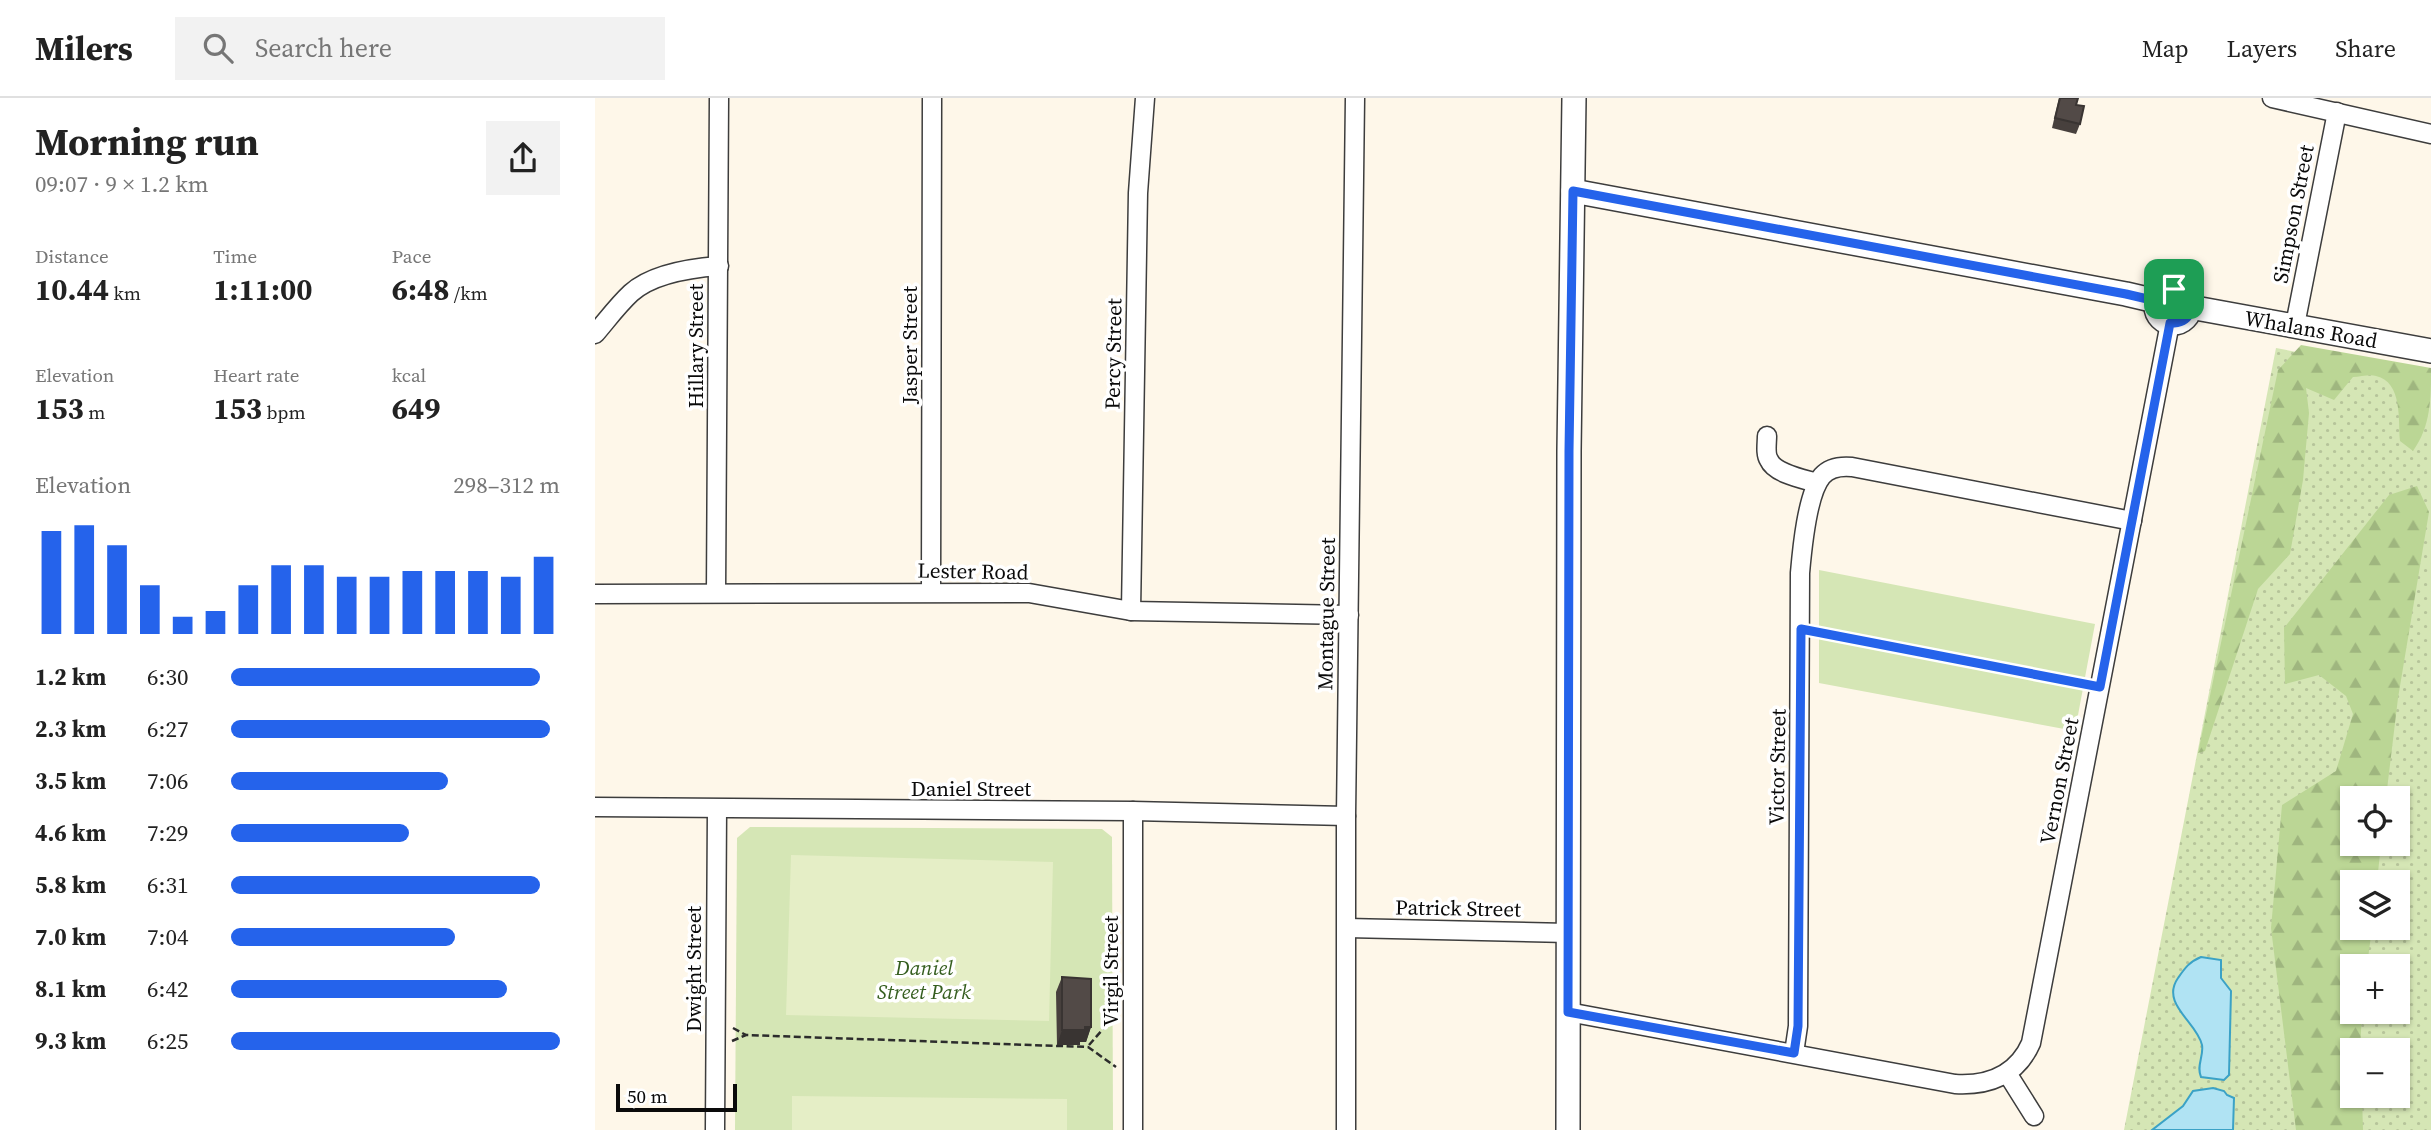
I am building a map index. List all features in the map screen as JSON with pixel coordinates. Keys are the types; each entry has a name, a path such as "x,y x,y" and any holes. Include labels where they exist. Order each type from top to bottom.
{"street":[{"name":"Hillary Street","path":"716,593 719,98"},
{"name":"Jasper Street","path":"931,592 932,98"},
{"name":"Percy Street","path":"1131,611 1138,193 1145,98"},
{"name":"Montague Street","path":"1346,1130 1346,816 1355,98"},
{"path":"1567,1130 1569,465 1574,98"},
{"path":"2272,98 2431,134"},
{"name":"Simpson Street","path":"2295,325 2337,112"},
{"path":"1573,191 2156,301"},
{"path":"595,334 628,295 642,285 687,269 719,266"},
{"path":"2174,289 2185,293 2190,307 2183,321 2170,323 2158,315 2156,301 2163,292 2174,289"},
{"name":"Whalans Road","path":"2190,307 2431,351"},
{"name":"Vernon Street","path":"2007,1073 2022,1060 2031,1043 2170,323"},
{"path":"1767,436 1767,456 1772,464 1817,483 1832,469 1852,467 2131,521"},
{"name":"Victor Street","path":"1794,1053 1798,1026 1801,564 1811,500 1817,483"},
{"name":"Lester Road","path":"595,594 1033,594 1131,611 1349,615"},
{"name":"Daniel Street","path":"595,807 1133,811 1346,816"},
{"name":"Dwight Street","path":"715,1130 717,809"},
{"name":"Virgil Street","path":"1133,811 1133,1130"},
{"name":"Patrick Street","path":"1347,928 1568,933"},
{"path":"1568,1012 1955,1084 1982,1084 2007,1073 2034,1116"}],"path":[{"path":"1801,629 2100,687"},
{"path":"1088,1046 1133,995"},
{"path":"715,1048 746,1035 1088,1046 1133,1079"}],"green space":[{"path":"2301,345 2431,368 2427,422 2413,451 2400,441 2395,394 2385,380 2374,375 2353,377 2334,400 2306,388 2309,413 2303,480 2290,554 2258,589 2205,751 2198,753 2278,370"},
{"path":"2276,348 2431,378 2431,1130 2124,1130"},
{"path":"2417,486 2429,512 2398,698 2387,786 2340,786 2340,856 2380,856 2378,870 2340,870 2340,940 2370,940 2369,954 2340,954 2340,1024 2361,1024 2361,1038 2340,1038 2340,1108 2362,1108 2363,1130 2296,1130 2271,928 2282,805 2336,771 2353,714 2346,696 2319,675 2285,684 2284,628 2389,495"},
{"path":"1819,570 2095,624 2075,731 1819,683"},
{"name":"Daniel Street Park","path":"750,827 1102,829 1112,837 1113,1130 735,1130 737,838"},
{"path":"791,855 1053,862 1049,1021 786,1015"},
{"path":"792,1096 1067,1099 1067,1130 792,1130"}],"water":[{"path":"2201,957 2221,960 2221,978 2231,991 2229,1075 2224,1080 2201,1077 2199,1069 2202,1045 2173,996 2178,978 2190,963"},
{"path":"2213,1088 2234,1098 2233,1130 2152,1130 2183,1106 2193,1091"}],"building":[{"path":"2060,98 2078,98 2076,105 2084,106 2080,124 2055,118"},
{"path":"1062,977 1091,979 1091,1027 1085,1027 1085,1030 1062,1030"}],"route":[{"path":"1573,191 2156,301 2163,292 2174,289 2185,293 2190,307 2183,321 2170,323 2100,687 1801,629 1798,1026 1794,1053 1568,1012 1567,768 1573,191"}]}
